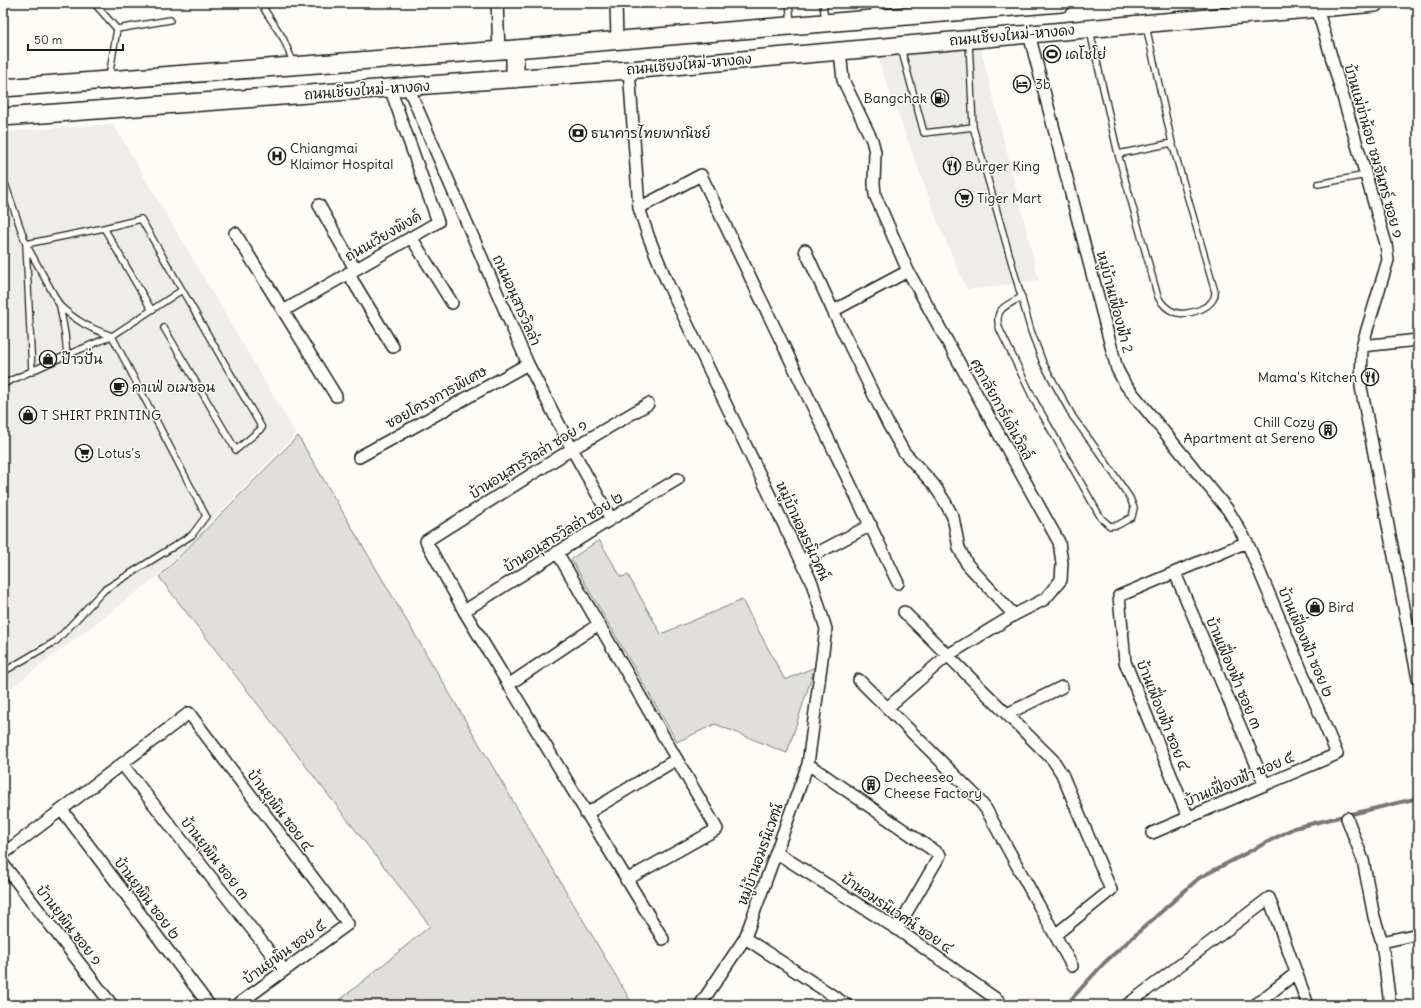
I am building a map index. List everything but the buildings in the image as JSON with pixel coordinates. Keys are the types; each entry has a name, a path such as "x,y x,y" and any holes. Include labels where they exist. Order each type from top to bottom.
{"main road":[{"name":"ถนนเชียงใหม่-หางดง","path":"3,88 507,50 791,26 825,23 877,11 956,10 1062,3"},
{"name":"ถนนเชียงใหม่-หางดง","path":"3,116 629,70 1370,3"},
{"path":"507,50 515,79"}],"street":[{"path":"497,3 507,50"},
{"path":"616,3 617,40"},
{"name":"บ้านแม่ข่าน้อย ชมจันทร์ ซอย ๑","path":"1317,8 1386,244 1388,260 1362,346 1361,387 1418,679"},
{"name":"หมู่บ้านเฟื่องฟ้า 2","path":"1029,34 1117,369 1125,384 1228,510 1247,542"},
{"name":"ศุภาลัยการ์เด้นวิลล์","path":"840,51 843,80 872,140 875,152 875,195 908,271 1060,542 1062,562 1061,580 1045,599 1014,615 948,655 887,708"},
{"name":"หมู่บ้านอมรนิเวศน์","path":"629,70 639,208 667,282 812,583 826,629 808,764 745,938 700,1005"},
{"name":"ถนนอนุสารวิลล่า","path":"408,87 528,364 572,449 611,519"},
{"name":"ถนนเวียงพิงค์","path":"283,311 438,222 390,88"},
{"path":"639,208 701,175 898,583"},
{"path":"319,205 352,271 393,347"},
{"path":"235,232 336,396"},
{"path":"411,237 452,303"},
{"path":"805,250 888,424 904,452 934,485 953,517 959,548 967,564 1014,615"},
{"path":"833,311 908,271"},
{"path":"1362,346 1418,340"},
{"name":"ซอยโครงการพิเศษ","path":"359,457 528,364"},
{"name":"บ้านอนุสารวิลล่า ซอย ๑","path":"464,611 426,541 572,449 648,404"},
{"name":"บ้านอนุสารวิลล่า ซอย ๒","path":"464,611 557,552 678,479"},
{"path":"802,561 871,525"},
{"path":"1175,572 1247,542"},
{"name":"บ้านเฟื่องฟ้า ซอย ๒","path":"1247,542 1338,754"},
{"path":"557,552 717,829 626,880"},
{"name":"บ้านเฟื่องฟ้า ซอย ๔","path":"1175,572 1119,596 1125,662 1188,818"},
{"name":"บ้านเฟื่องฟ้า ซอย ๓","path":"1175,572 1265,785"},
{"path":"464,611 663,939"},
{"path":"904,612 1053,760 1062,774 1111,890 1055,935"},
{"path":"508,685 599,624"},
{"path":"859,680 974,794 986,809 1072,966"},
{"path":"1007,714 1062,687"},
{"name":"บ้านยุพิน ซอย ๔","path":"122,764 188,714 348,924"},
{"name":"บ้านเฟื่องฟ้า ซอย ๕","path":"1152,833 1338,754"},
{"path":"586,814 677,759"},
{"path":"3,854 122,764"},
{"name":"บ้านยุพิน ซอย ๓","path":"122,764 284,970"},
{"path":"808,764 940,855 897,929"},
{"name":"บ้านยุพิน ซอย ๒","path":"62,810 209,1005"},
{"path":"1347,818 1362,860 1374,917 1382,942 1390,1005"},
{"name":"บ้านอมรนิเวศน์ ซอย ๔","path":"777,853 897,929 998,1003"},
{"name":"บ้านยุพิน ซอย ๑","path":"3,864 112,1005"},
{"path":"1127,1005 1269,898 1308,1005"},
{"name":"บ้านยุพิน ซอย ๕","path":"238,1005 348,924"},
{"path":"1382,942 1418,934"},
{"path":"745,938 847,1005"},
{"path":"1255,1005 1296,973"}],"lane":[{"path":"94,3 117,30 109,80"},
{"path":"261,3 283,38 294,66"},
{"path":"789,3 791,26"},
{"path":"823,3 825,23"},
{"path":"117,30 170,20"},
{"path":"1090,28 1118,154 1158,297 1166,308 1176,313 1194,312 1205,307 1212,301 1215,296 1215,292 1172,143 1146,24"},
{"path":"968,39 973,127 1022,297 1031,331 1043,363 1072,417 1120,482 1132,503 1134,508 1132,516 1118,525 1110,526 1101,518 1034,400 1000,330 997,319 999,313 1008,304 1022,297"},
{"path":"900,45 924,134 973,127"},
{"path":"1118,154 1172,143"},
{"path":"1318,184 1366,175"},
{"path":"3,178 26,244 60,306 75,320 85,326 112,336 206,516 192,535 104,590 56,641 3,672"},
{"path":"26,244 141,219 262,428 236,450 164,328"},
{"path":"104,228 151,309"},
{"path":"26,244 32,372"},
{"path":"3,384 112,336 182,290"},
{"path":"60,306 67,355"}],"shaded area":[{"path":"980,45 1039,280 967,290 939,225 876,54"},
{"name":"เดโชโย่","path":"1054,45 1058,61 1051,61 1047,47"},
{"path":"113,124 296,434 158,576 3,694 3,132"},
{"path":"298,436 633,1005 334,1005 430,926 159,577"},
{"path":"599,540 621,577 628,575 661,634 742,600 785,680 815,667 787,753 715,724 677,742 571,559"}],"waterway":[{"path":"1066,1005 1104,963 1199,878 1294,828 1418,798"}],"place":[{"name":"เดโชโย่","path":"1052,54"},
{"name":"3b","path":"1022,84"},
{"name":"Bangchak","path":"940,98"},
{"name":"ธนาคารไทยพาณิชย์","path":"578,133"},
{"name":"Chiangmai Klaimor Hospital","path":"277,156"},
{"name":"Burger King","path":"952,166"},
{"name":"Tiger Mart","path":"964,198"},
{"name":"ป๊าวปั่น","path":"48,359"},
{"name":"Mama's Kitchen","path":"1370,377"},
{"name":"คาเฟ่ อเมซอน","path":"119,387"},
{"name":"T SHIRT PRINTING","path":"28,415"},
{"name":"Chill Cozy Apartment at Sereno","path":"1328,430"},
{"name":"Lotus's","path":"84,453"},
{"name":"Bird","path":"1315,607"},
{"name":"Decheeseo Cheese Factory","path":"871,785"}]}
